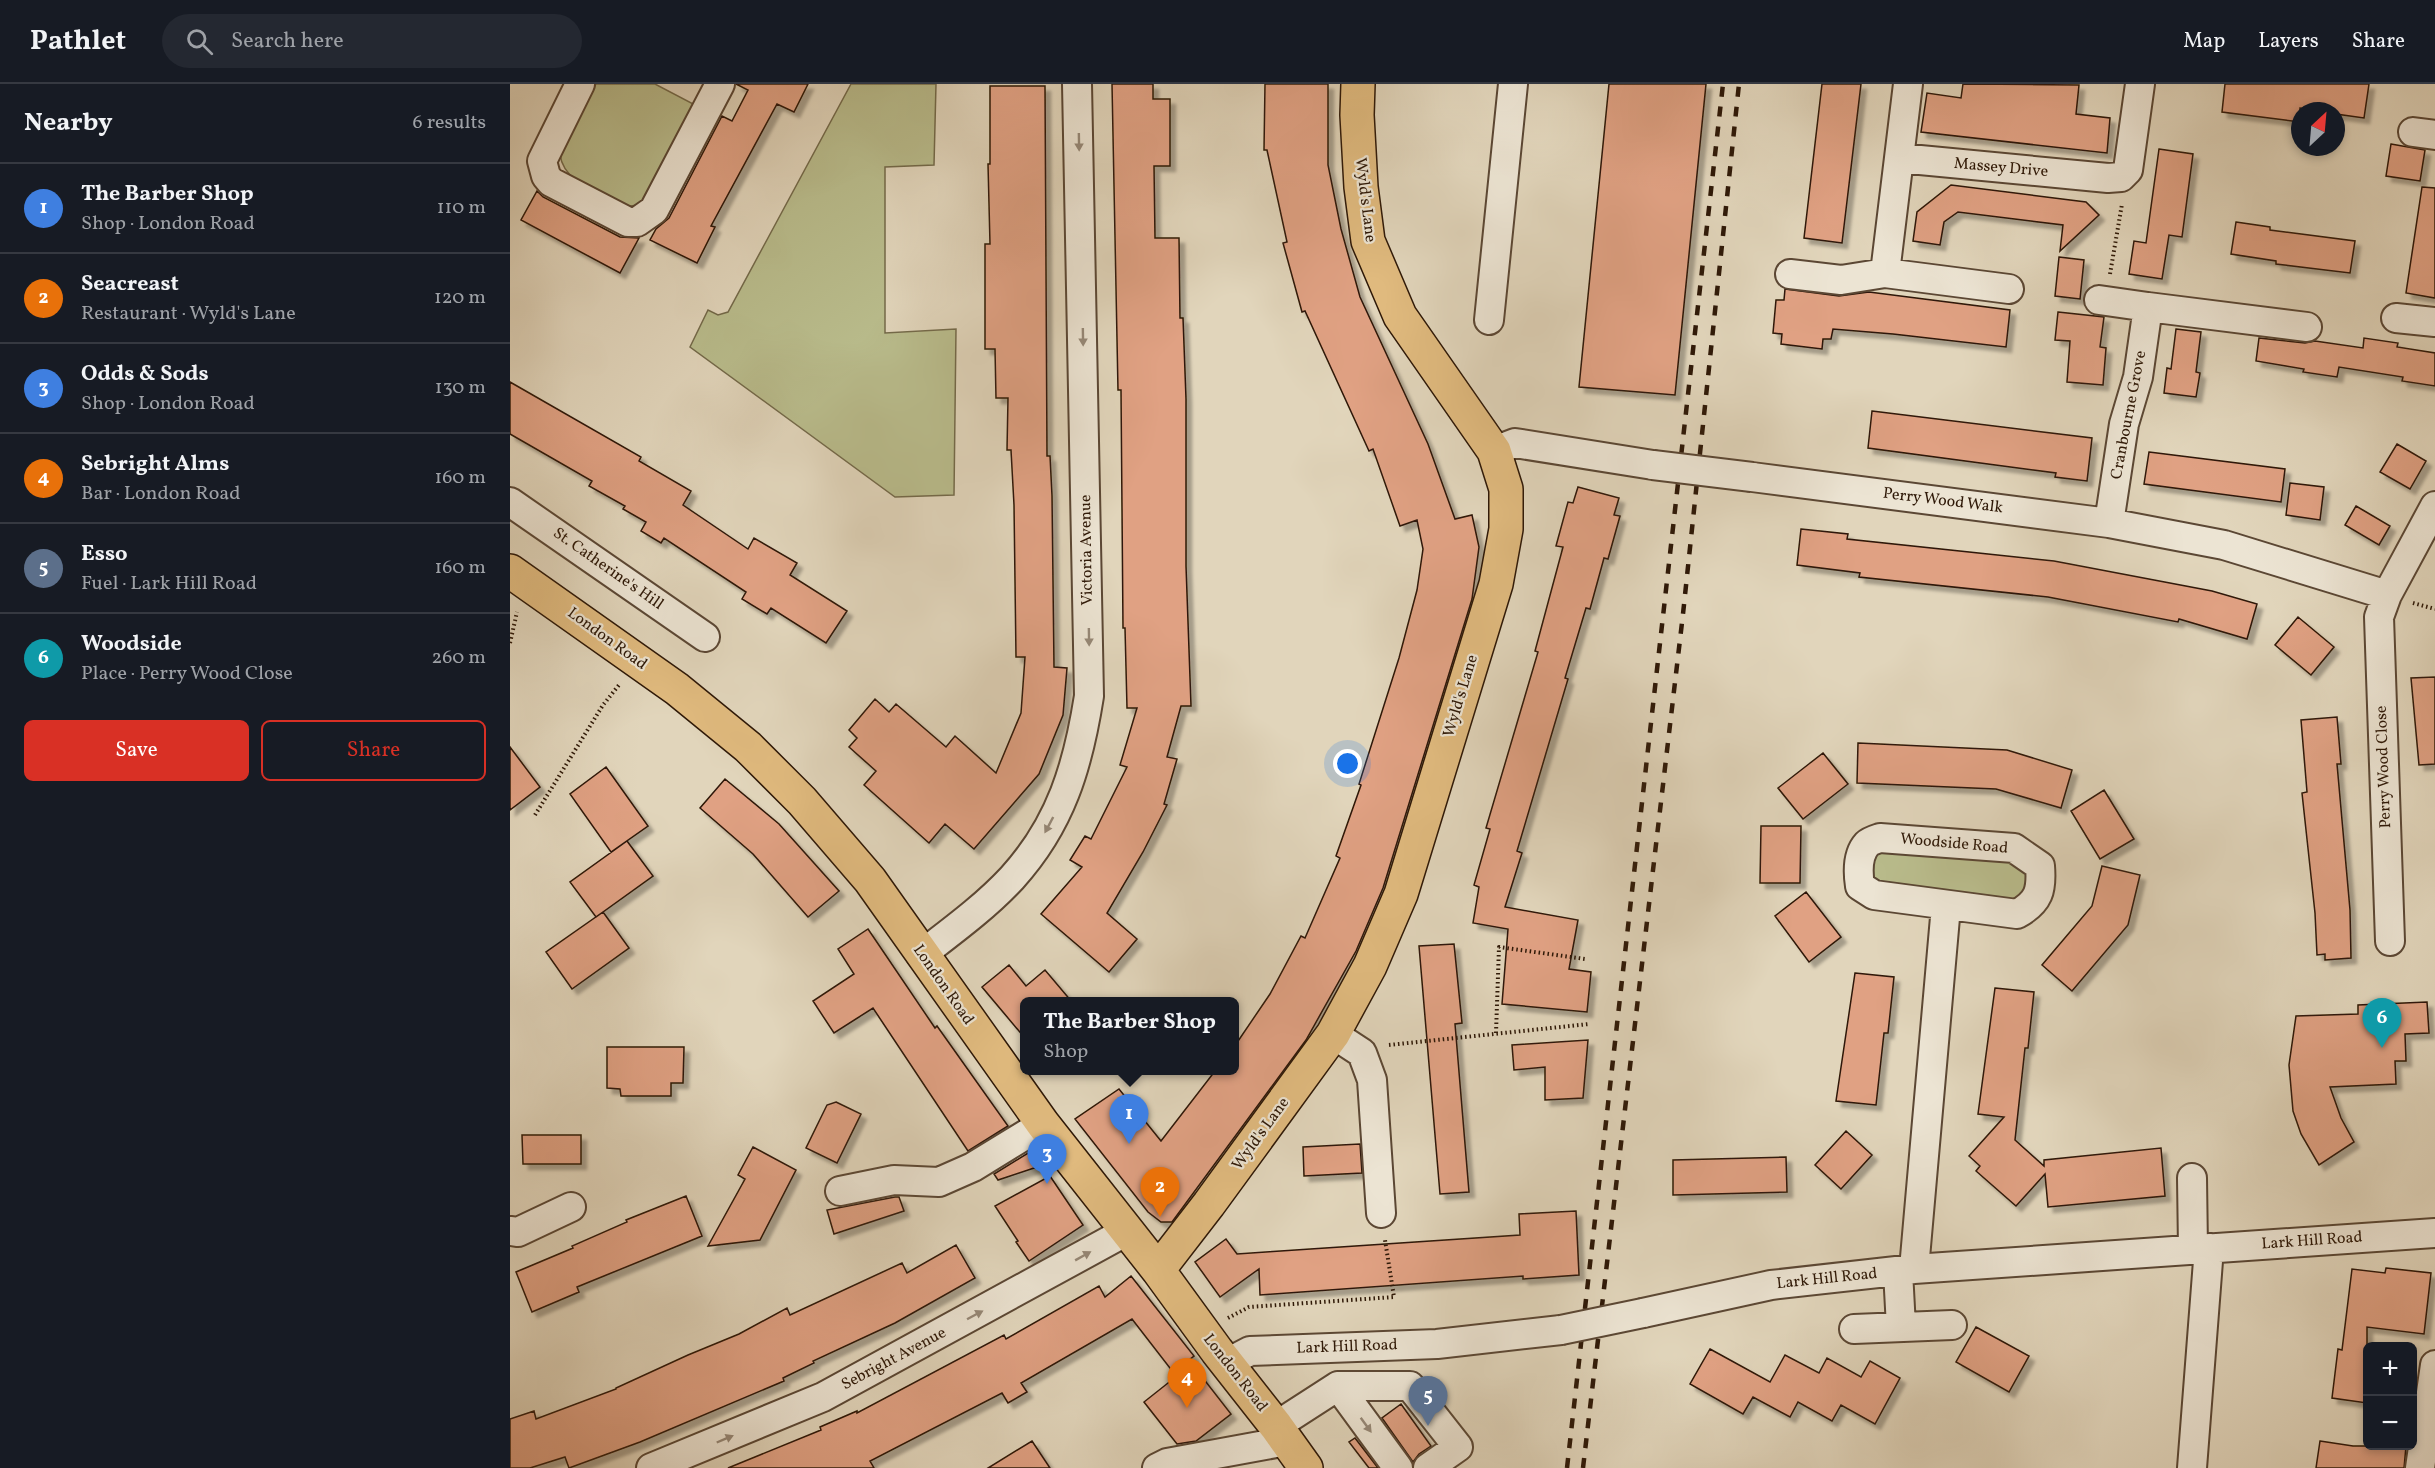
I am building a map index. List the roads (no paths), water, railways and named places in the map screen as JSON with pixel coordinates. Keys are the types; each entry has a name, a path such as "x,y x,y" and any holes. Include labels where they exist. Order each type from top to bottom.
{"main road":[{"name":"Wyld's Lane","path":"1158,1270 1209,1204 1344,1041 1370,966 1401,894 1496,584 1506,529 1506,489 1494,451 1400,316 1368,241 1360,187 1358,84"},
{"name":"London Road","path":"510,571 677,689 748,747 802,801 870,880 1043,1124 1158,1270 1306,1468"}],"street":[{"path":"580,84 542,161 546,176 551,182 628,222 637,222 654,210 722,84"},
{"name":"Victoria Avenue","path":"921,955 971,915 1011,878 1042,838 1058,809 1081,747 1089,696 1077,84"},
{"path":"1489,320 1513,84"},
{"path":"1884,273 1908,84"},
{"name":"Massey Drive","path":"1899,158 2108,178 2121,177 2128,170 2140,84"},
{"path":"1790,274 1840,280 1884,273 2009,289"},
{"path":"2102,301 2307,327"},
{"name":"Cranbourne Grove","path":"2109,523 2124,424 2138,377 2148,307"},
{"path":"2396,318 2435,322"},
{"name":"Perry Wood Walk","path":"1494,451 1515,443 1653,465 2109,523 2224,545 2387,595"},
{"name":"St. Catherine's Hill","path":"510,502 705,637"},
{"name":"Perry Wood Close","path":"2390,941 2379,617 2387,595 2435,506"},
{"name":"Woodside Road","path":"1880,838 2014,848 2040,866 2041,882 2037,897 2030,907 2017,914 1946,906 1874,895 1860,886 1858,872 1867,844 1880,838"},
{"path":"1901,1327 1946,906"},
{"path":"1344,1041 1362,1053 1372,1080 1381,1213"},
{"path":"840,1191 894,1180 939,1182 973,1167 1043,1124"},
{"path":"2192,1178 2201,1248 2192,1468"},
{"path":"510,1231 518,1232 571,1207"},
{"name":"Sebright Avenue","path":"651,1468 824,1397 1127,1231"},
{"name":"Lark Hill Road","path":"1227,1363 1250,1351 1437,1344 1561,1329 1771,1285 1906,1270 2435,1233"},
{"path":"1854,1329 1952,1325"},
{"path":"2420,1468 2435,1365"},
{"path":"1338,1386 1398,1468"},
{"path":"1157,1468 1167,1463 1282,1434 1338,1386 1410,1386 1458,1447 1428,1468"}],"railway":[{"path":"1567,1468 1723,84"},
{"path":"1583,1468 1683,614 1739,84"}],"place":[{"name":"Woodside","path":"2382,1048"},
{"name":"The Barber Shop","path":"1129,1144"},
{"name":"Odds & Sods","path":"1047,1184"},
{"name":"Seacreast","path":"1160,1217"},
{"name":"Sebright Alms","path":"1187,1408"},
{"name":"Esso","path":"1428,1426"}]}
